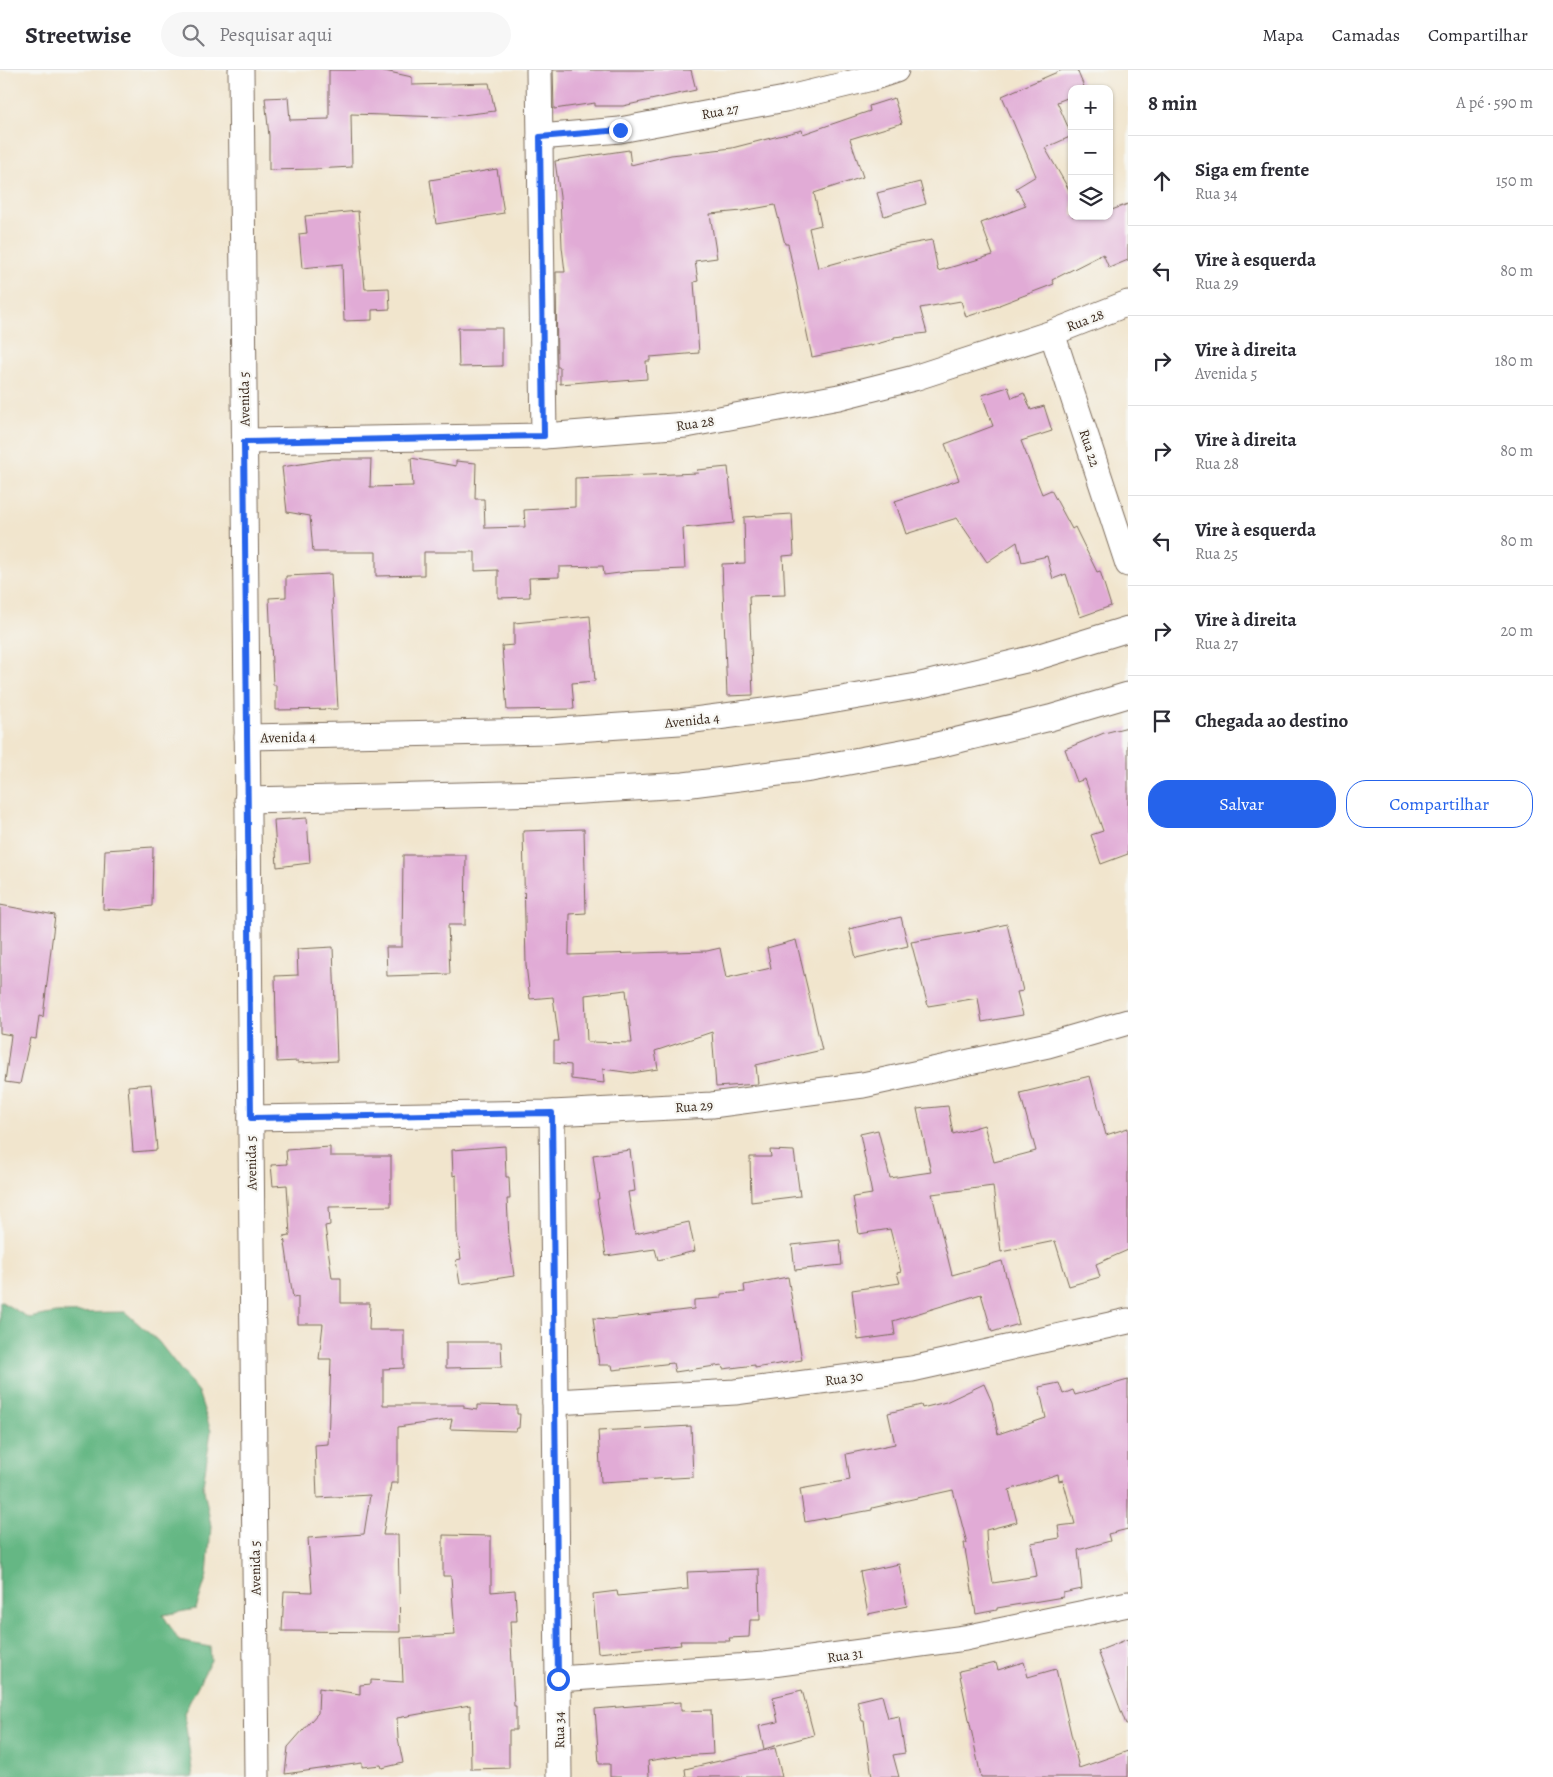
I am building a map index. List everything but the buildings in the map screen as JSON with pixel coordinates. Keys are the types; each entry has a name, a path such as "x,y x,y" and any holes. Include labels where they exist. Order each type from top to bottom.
{"street":[{"name":"Avenida 5","path":"241,70 257,1777"},
{"path":"539,70 544,436"},
{"name":"Rua 27","path":"540,137 620,130 785,100 871,74 896,70"},
{"name":"Rua 28","path":"244,442 544,436 686,425 838,397 914,378 1052,333 1128,303"},
{"name":"Rua 22","path":"1052,333 1128,564"},
{"name":"Avenida 4","path":"247,738 547,730 679,722 801,706 917,686 1034,658 1128,629"},
{"path":"248,800 549,793 684,785 811,768 929,747 1050,718 1128,695"},
{"name":"Rua 29","path":"251,1118 552,1113 712,1105 863,1085 1048,1045 1128,1022"},
{"name":"Rua 34","path":"552,1113 559,1777"},
{"name":"Rua 30","path":"555,1402 735,1392 912,1368 1128,1321"},
{"name":"Rua 31","path":"558,1679 765,1665 965,1638 1128,1604"}],"green space":[{"path":"0,1301 29,1318 56,1313 125,1312 158,1341 198,1392 211,1431 203,1485 211,1526 207,1575 196,1609 163,1615 179,1641 210,1647 211,1660 184,1713 193,1777 0,1777"}],"route":[{"path":"558,1679 552,1113 251,1118 244,442 544,436 540,137 620,130"}]}
